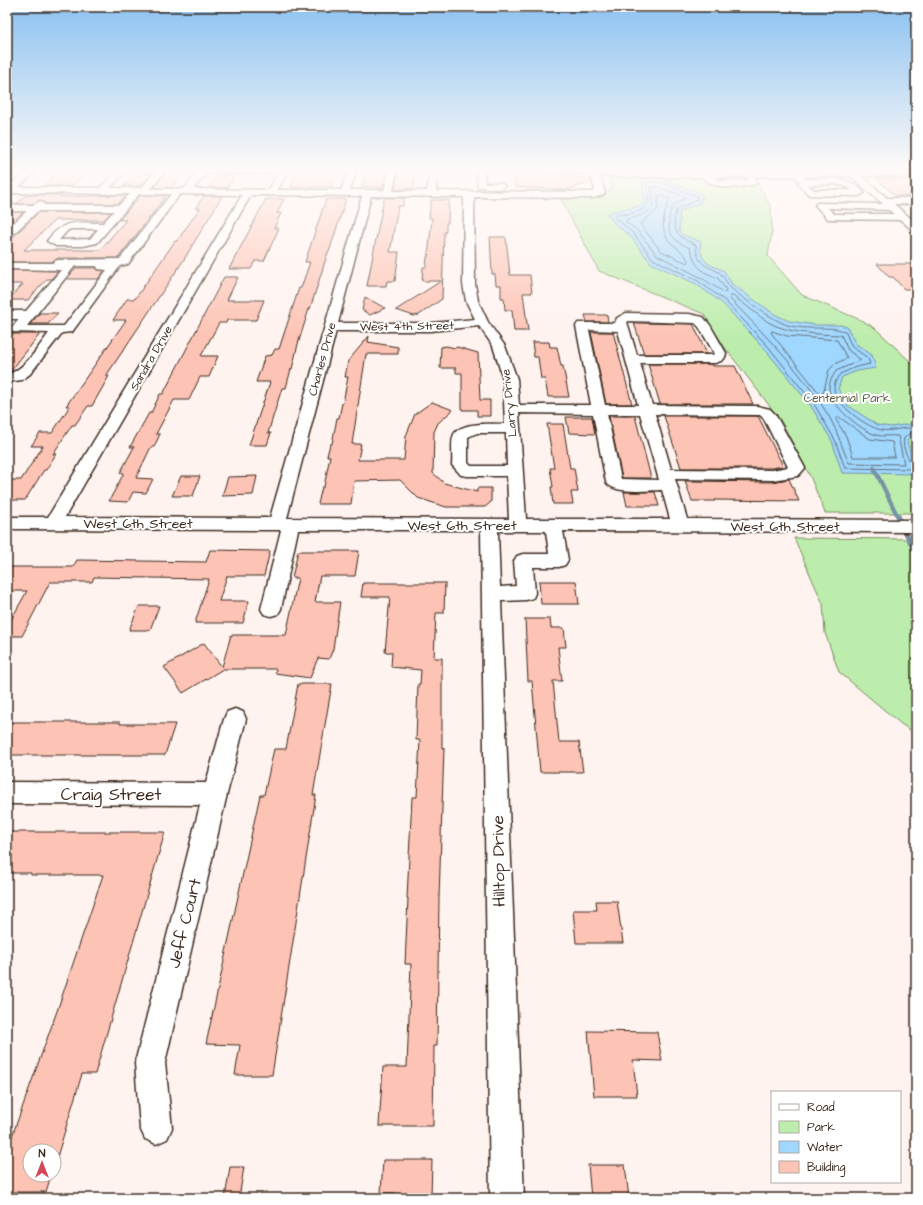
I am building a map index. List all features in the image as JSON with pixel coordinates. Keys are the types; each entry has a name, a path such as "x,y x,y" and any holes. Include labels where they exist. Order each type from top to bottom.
{"street":[{"path":"7,234 16,226"},
{"path":"7,262 124,262 153,226"},
{"name":"Sandra Drive","path":"53,523 228,226"},
{"name":"Charles Drive","path":"271,609 284,524 331,327 358,226"},
{"name":"Larry Drive","path":"469,226 469,284 472,301 482,322 499,346 508,370 512,409 518,525"},
{"path":"7,266 115,267 68,329 58,330 17,329 70,267"},
{"path":"7,315 29,315"},
{"path":"632,359 715,359 719,357 720,353 704,325 694,319 626,317 621,321 680,526"},
{"name":"West 4th Street","path":"331,327 431,327 482,322"},
{"path":"512,409 598,410 646,411 758,410 765,412 770,417 797,468 792,472 772,475 667,480 620,485 614,482 598,410 582,326 623,326"},
{"path":"7,378 17,377 24,371 58,330"},
{"path":"513,429 471,429 462,433 460,465 467,471 473,472 515,472"},
{"name":"West 6th Street","path":"7,523 916,526"},
{"name":"Hilltop Drive","path":"489,525 506,1198"},
{"path":"491,594 526,594 523,561 559,560 554,525"},
{"name":"Jeff Court","path":"156,1128 150,1063 234,719"},
{"name":"Craig Street","path":"7,793 215,794"}],"green space":[{"name":"Centennial Park","path":"575,226 772,226 768,256 802,295 863,321 875,328 916,367 916,513 825,513 810,476 781,421 723,345 704,314 599,271"},
{"path":"794,538 916,539 916,734 901,724 839,672 825,633 823,604"}],"water":[{"path":"618,226 679,226 679,231 683,235 701,242 700,250 703,258 709,264 724,271 732,284 774,314 789,321 816,325 840,325 847,327 856,344 872,355 876,368 857,371 842,377 838,389 847,405 877,425 891,427 916,423 916,433 907,440 915,465 916,474 842,473 832,441 811,406 764,348 722,303 696,284 651,263 630,236"}],"building":[{"path":"24,226 49,226 24,250 100,250 121,226 143,226 118,258 58,258 52,262 7,262 7,243"},
{"path":"187,226 204,226 183,261 106,376 109,376 92,406 88,406 75,425 72,425 53,454 56,454 46,470 44,470 25,500 7,500 7,480 21,480 43,446 31,446 40,433 52,433 70,406 66,406 126,320 113,320 127,299 135,299 175,241 177,241"},
{"path":"252,226 275,226 274,228 279,228 264,261 255,261 251,269 229,269"},
{"path":"317,226 337,226 309,309 286,388 282,388 268,433 271,433 267,445 249,445 270,382 256,382 265,356 272,355 275,349 279,349 299,288 301,288 310,262 305,262"},
{"path":"379,226 394,226 390,252 399,252 395,281 387,281 386,286 367,286"},
{"path":"431,226 446,226 446,232 444,232 442,299 419,315 414,316 396,310 441,281 422,281 423,267 426,267"},
{"path":"490,237 506,238 510,275 530,275 532,293 523,293 528,331 514,331 512,310 505,310 504,298 501,298 501,285 496,285 495,274 492,274"},
{"path":"877,264 916,264 916,289 904,289 893,277 889,277"},
{"path":"76,268 96,268 104,271 98,279 67,279"},
{"path":"7,270 58,271 51,279 47,279 28,300 8,300 23,284 7,284"},
{"path":"224,277 238,277 227,300 264,300 256,320 227,320 226,323 219,323 201,356 218,356 209,377 200,377 189,400 174,400 156,434 160,434 154,447 151,447 136,478 153,479 146,493 133,492 128,502 109,501 124,473 120,473 134,447 130,447 149,413 151,413 160,394 163,394"},
{"path":"365,297 385,308 370,315 362,310"},
{"path":"40,313 58,313 48,324 30,324"},
{"path":"585,315 607,315 608,322 587,322"},
{"path":"634,323 693,324 707,354 644,354"},
{"path":"7,326 11,326 10,329 13,334 40,334 10,372 7,372"},
{"path":"591,332 613,332 632,404 606,404"},
{"path":"369,336 368,342 398,347 398,354 366,354 352,444 361,444 358,460 404,460 406,436 415,414 432,402 453,410 438,423 434,432 433,473 444,483 477,492 477,488 491,488 491,502 485,507 446,507 418,498 400,480 354,481 351,504 318,504 322,487 324,487 330,456 327,456 330,444 332,444 337,418 339,418 343,403 348,377 345,377 348,361"},
{"path":"532,342 549,342 550,347 557,347 561,366 563,366 569,397 548,397 545,379 541,379 538,357 534,357"},
{"path":"441,347 457,347 478,353 480,400 490,400 490,416 477,416 477,410 462,410 462,373 456,373 456,368 440,368"},
{"path":"648,364 712,364 713,366 735,366 753,404 660,404"},
{"path":"609,416 635,416 651,478 622,478"},
{"path":"664,416 758,416 783,466 772,468 681,468"},
{"path":"566,417 592,417 595,434 569,433"},
{"path":"547,424 563,424 570,468 574,468 578,492 571,492 573,504 553,504 551,487 553,487 550,468 554,468"},
{"path":"181,476 200,476 193,496 172,496"},
{"path":"257,476 253,495 222,496 228,477"},
{"path":"789,479 799,501 692,501 685,481 772,482"},
{"path":"624,492 655,492 659,506 627,506"},
{"path":"210,550 270,551 264,576 227,576 219,601 249,601 243,623 195,623 209,579 94,577 92,582 50,582 22,636 7,636 7,627 27,591 7,591 7,567 73,567 77,560 206,562"},
{"path":"298,551 359,551 355,576 320,576 315,602 340,602 333,649 329,659 318,658 310,678 275,673 276,669 223,669 183,693 164,667 204,643 222,667 231,635 286,635 298,578 292,578"},
{"path":"539,581 576,581 579,604 541,604"},
{"path":"363,583 445,583 444,613 436,613 434,658 442,658 442,748 444,748 439,898 437,1046 434,1046 433,1126 379,1126 383,1067 407,1067 411,964 405,964 407,898 412,797 417,797 420,740 416,740 418,684 420,684 421,670 391,667 392,652 385,652 390,597 361,597"},
{"path":"139,606 159,606 150,630 129,630"},
{"path":"525,619 550,619 551,628 564,628 566,647 558,647 562,681 553,681 559,742 579,742 583,772 540,772 532,681 528,681"},
{"path":"298,684 332,684 313,795 316,795 272,1075 235,1075 240,1045 206,1044 260,795 264,795 274,749 286,749"},
{"path":"7,722 120,722 120,724 175,724 165,755 7,755"},
{"path":"7,832 165,832 95,1074 82,1074 61,1143 22,1143 22,1183 49,1183 46,1192 7,1192 7,1150 57,1011 103,875 31,875 31,873 7,873"},
{"path":"596,901 617,901 623,943 576,943 573,910 597,910"},
{"path":"588,1031 657,1032 662,1061 633,1060 637,1096 594,1096"},
{"path":"383,1160 432,1160 431,1198 395,1198 395,1193 381,1193"},
{"path":"588,1165 625,1165 629,1198 591,1198"},
{"path":"230,1167 244,1167 239,1198 225,1198"}],"waterway":[{"path":"874,468 898,517"},
{"path":"898,516 916,554"}]}
